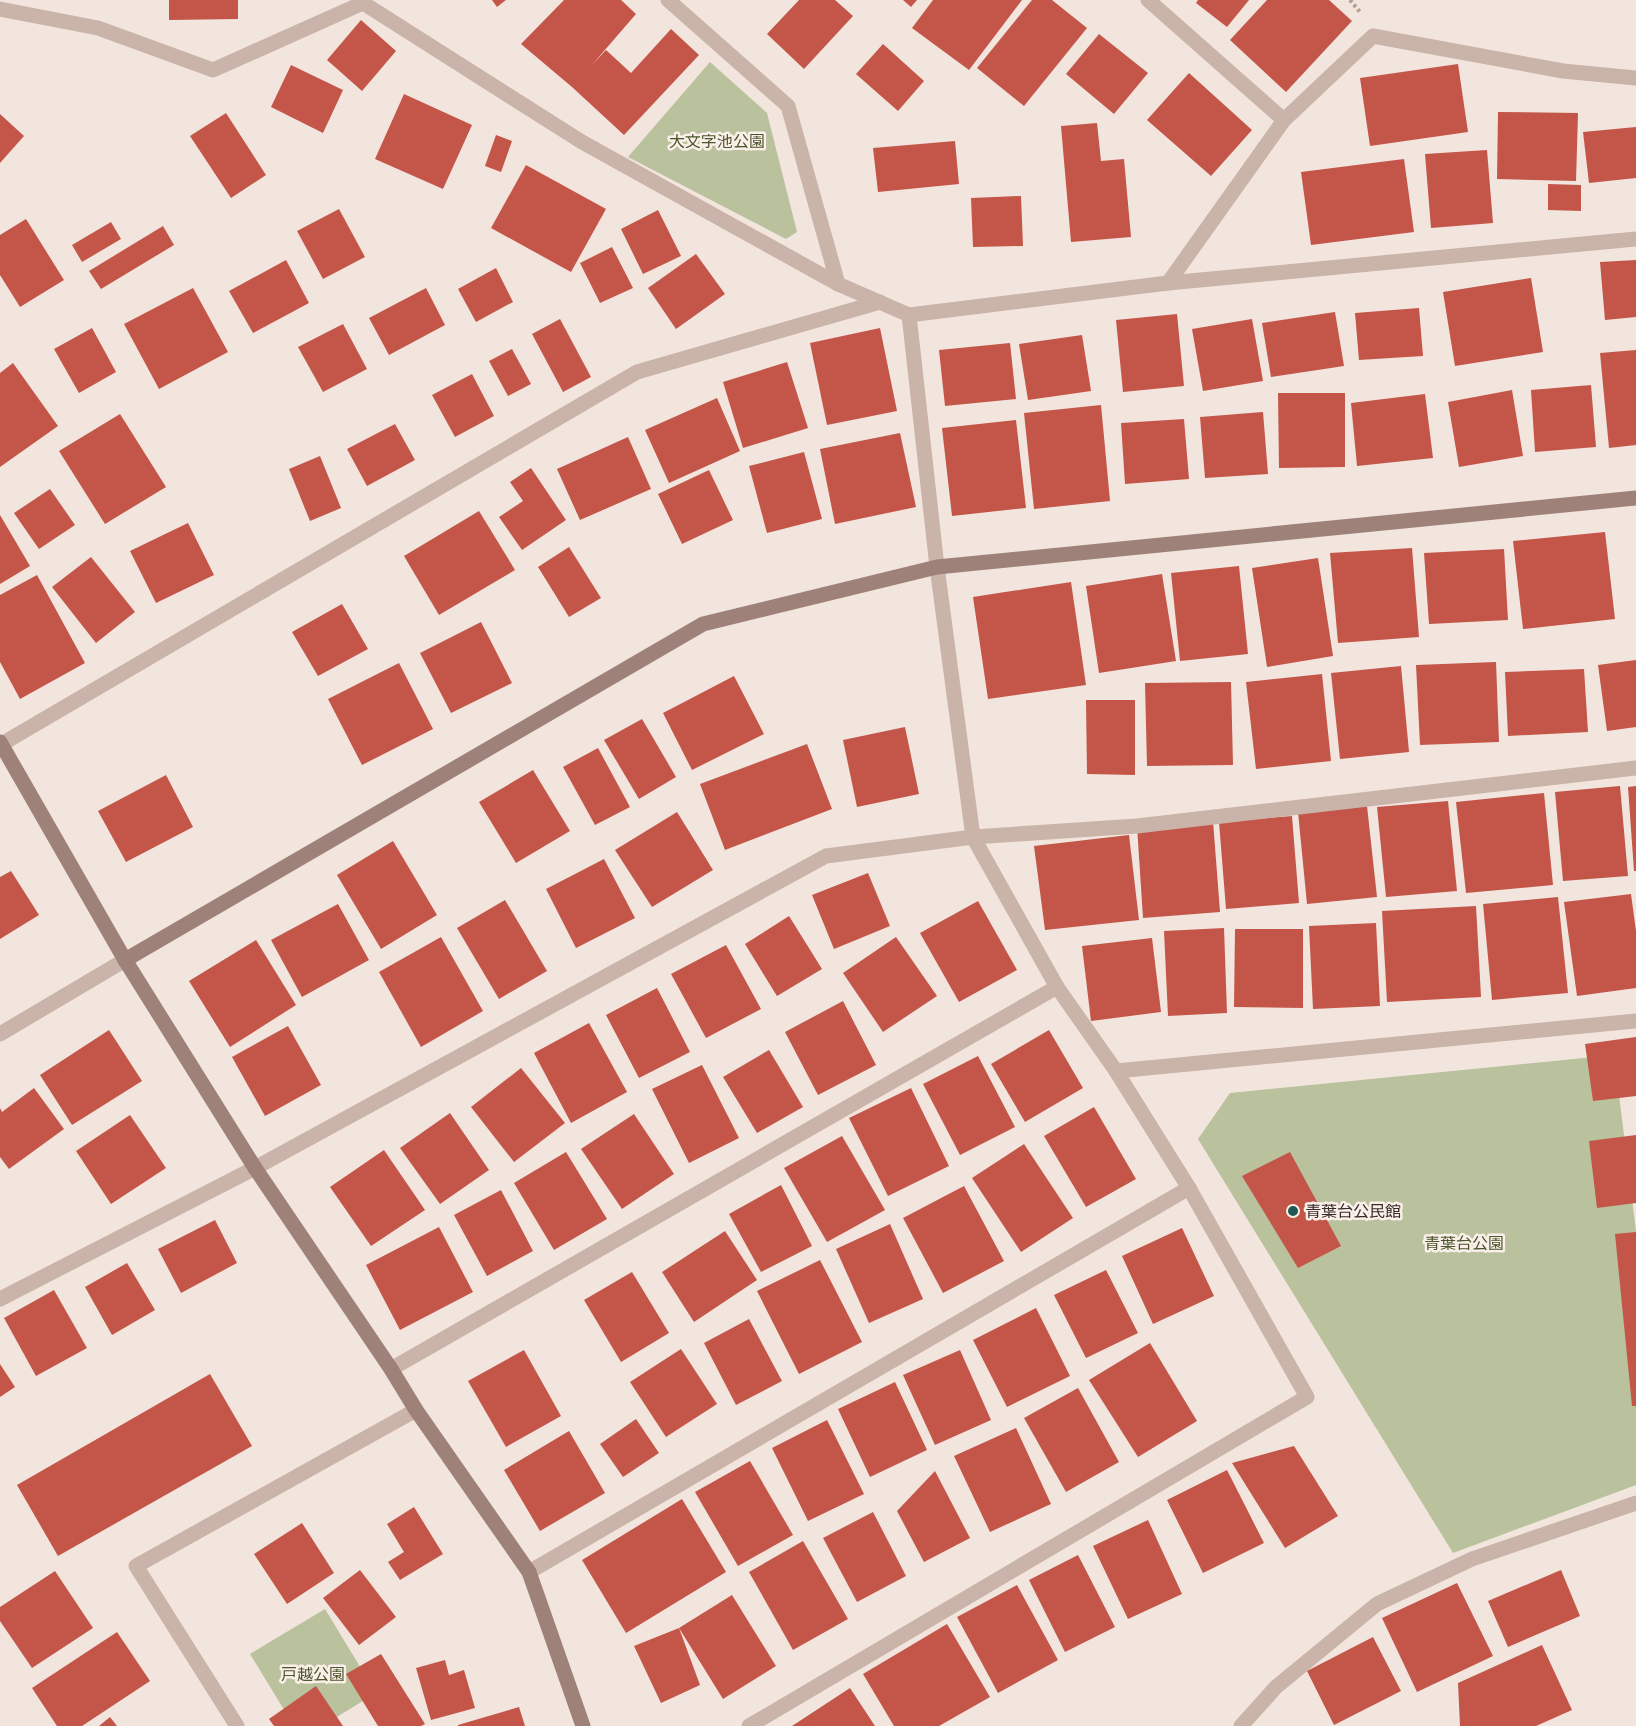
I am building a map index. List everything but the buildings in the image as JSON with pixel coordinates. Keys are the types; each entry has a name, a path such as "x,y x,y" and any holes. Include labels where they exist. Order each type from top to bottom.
{"street":[{"path":"668,0 788,106 838,284"},
{"path":"1148,0 1284,120"},
{"path":"0,9 98,28 213,70 363,3 582,142 838,284 909,315 1168,283 1636,239"},
{"path":"1168,283 1284,120 1372,36 1563,71 1636,78"},
{"path":"583,1726 529,1572 416,1410 391,1369 255,1168 124,960 0,744 637,372 880,302"},
{"path":"749,1726 1307,1397 1189,1188 1116,1071 1057,987 973,837 937,567 909,315"},
{"path":"0,1034 703,624 937,567 1636,498"},
{"path":"0,1299 255,1168 825,856 973,837 1137,826 1636,768"},
{"path":"391,1369 1057,987"},
{"path":"1116,1071 1636,1021"},
{"path":"529,1572 1189,1188"},
{"path":"237,1726 136,1566 416,1410"},
{"path":"1241,1726 1276,1687 1377,1604 1472,1559 1636,1503"}],"green space":[{"name":"大文字池公園","path":"710,62 767,113 797,232 786,239 628,157"},
{"name":"青葉台公園","path":"1614,1055 1636,1231 1636,1485 1453,1553 1198,1139 1230,1093"},
{"name":"戸越公園","path":"325,1609 376,1693 322,1726 294,1726 250,1654"}],"place":[{"name":"青葉台公民館","path":"1293,1211"}]}
